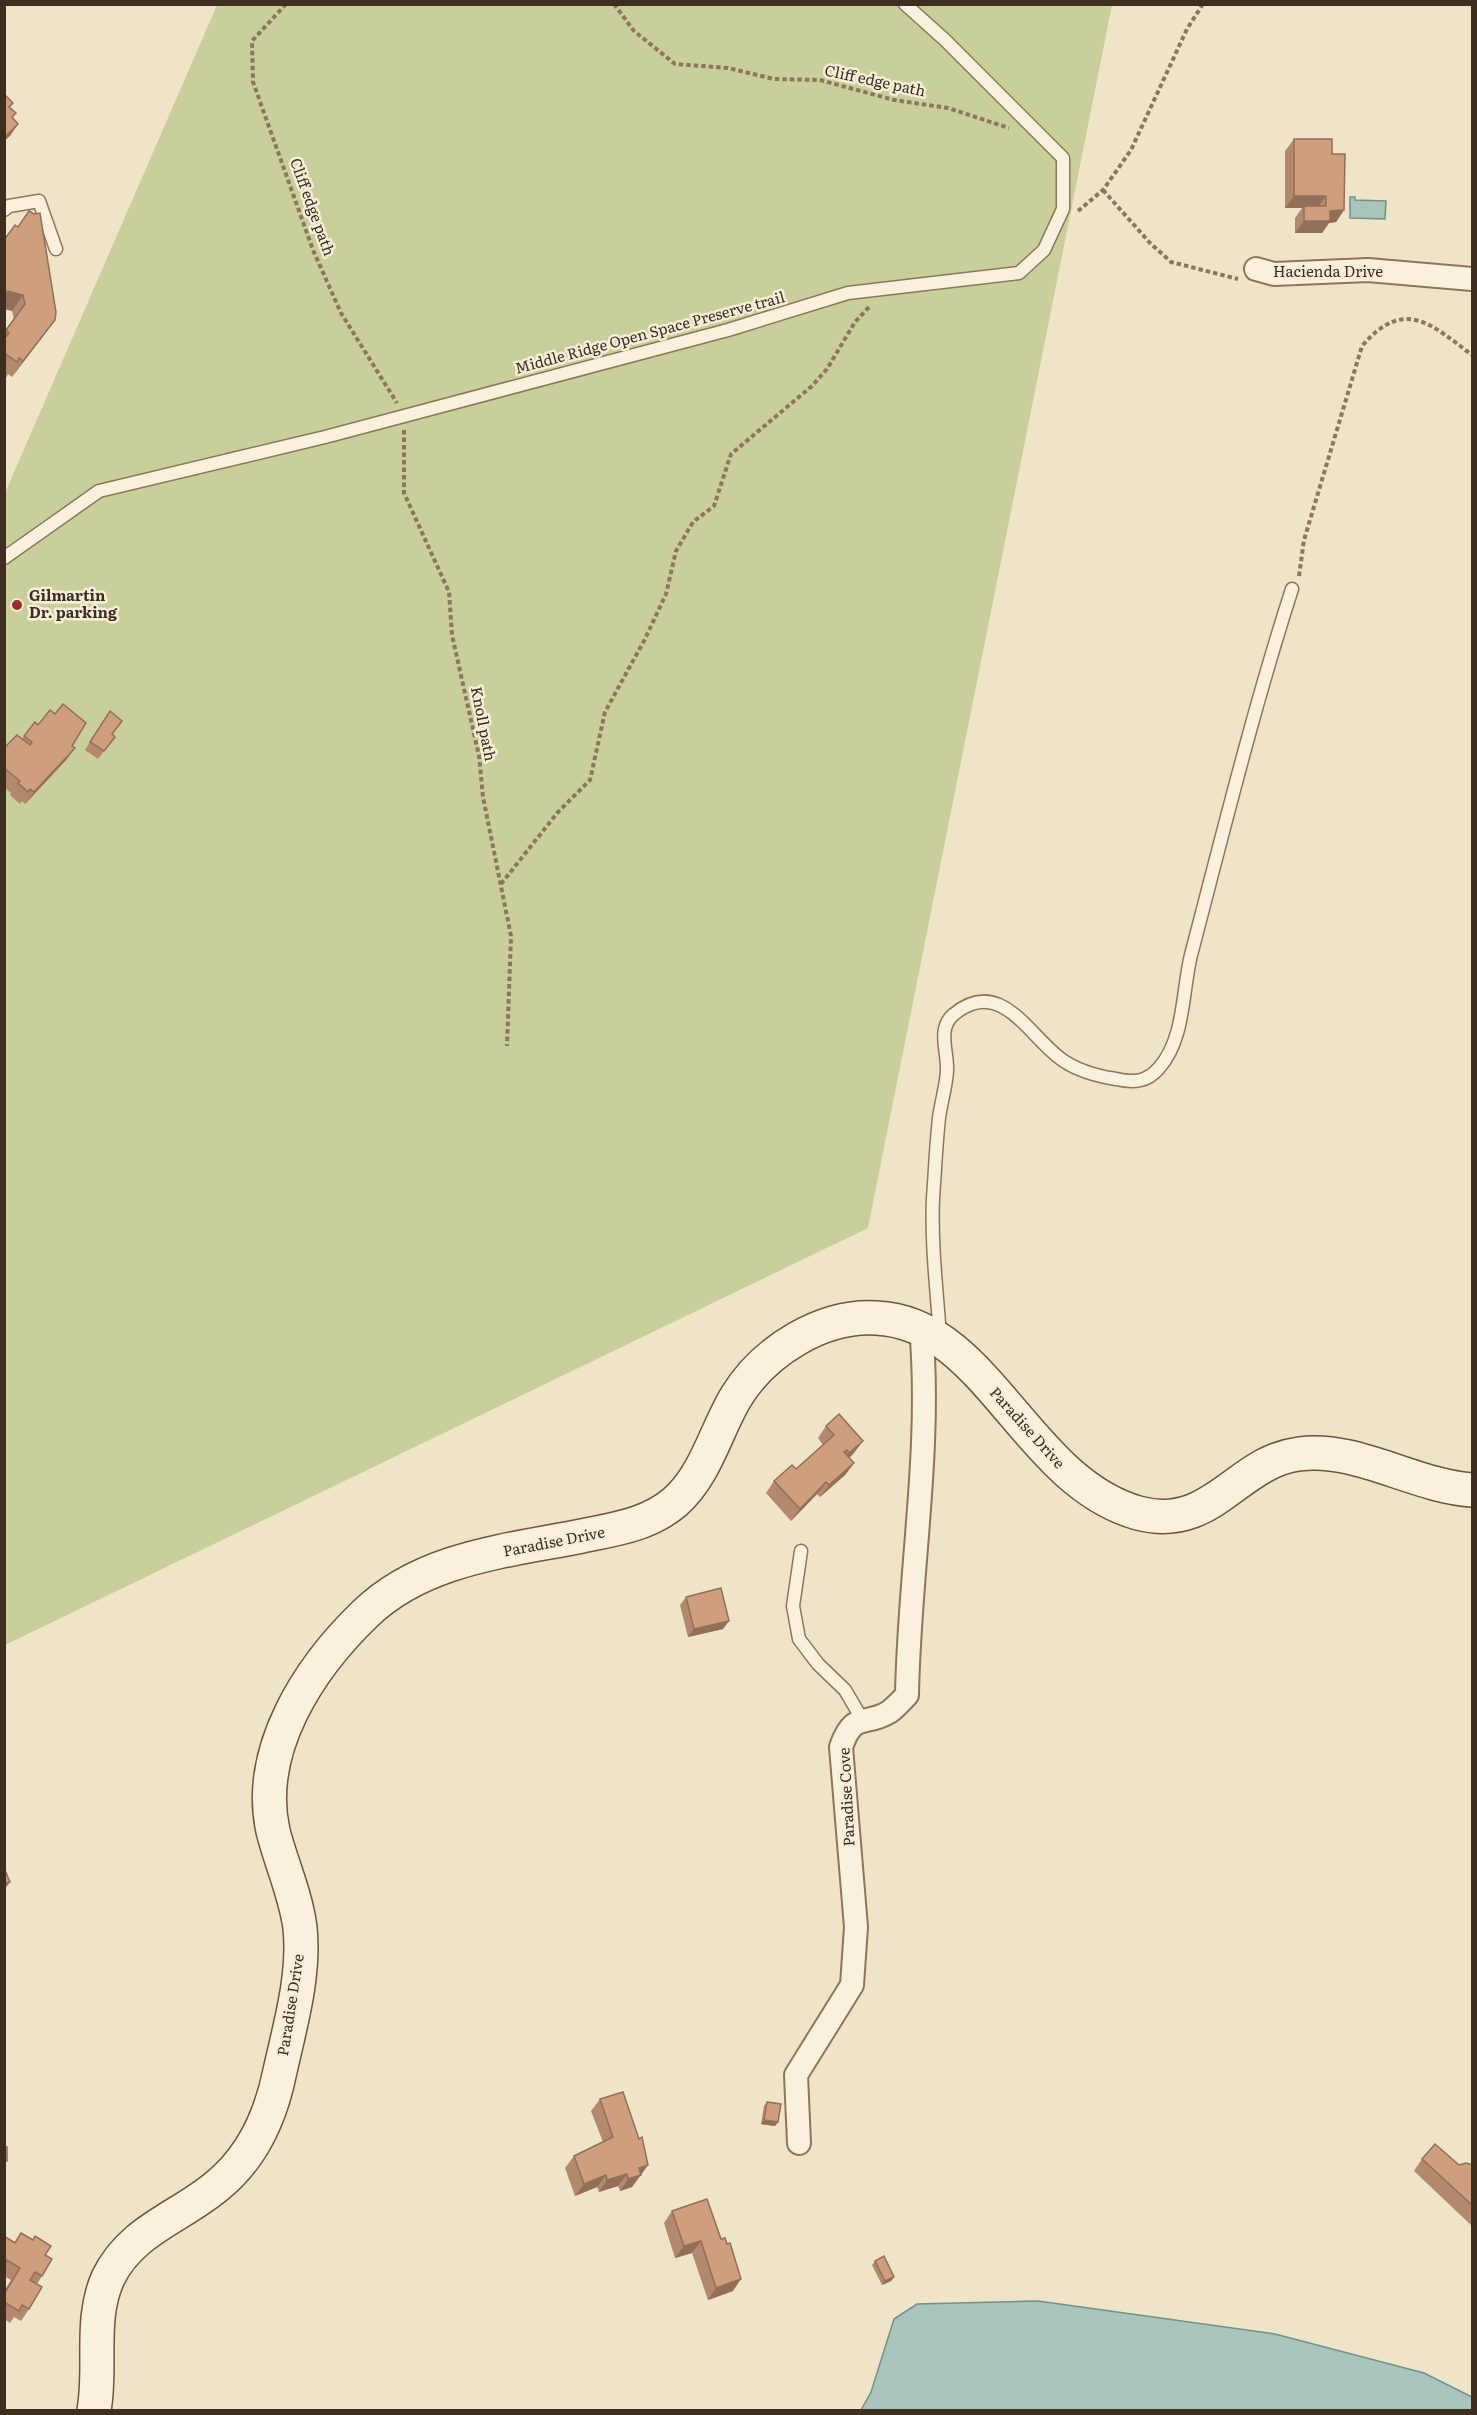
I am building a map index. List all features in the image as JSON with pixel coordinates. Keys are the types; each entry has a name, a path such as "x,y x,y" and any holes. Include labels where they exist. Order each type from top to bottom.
{"street":[{"name":"Hacienda Drive","path":"1250,275 1368,270 1473,279"},
{"name":"Paradise Drive","path":"94,2410 97,2392 97,2320 107,2280 117,2262 132,2243 150,2229 199,2199 232,2173 258,2138 274,2095 295,1998 300,1951 297,1917 273,1830 270,1785 273,1762 287,1720 299,1697 331,1652 383,1599 421,1575 485,1555 618,1529 655,1515 676,1501 693,1482 737,1396 756,1371 798,1339 838,1321 860,1318 882,1317 930,1333 970,1365 1042,1449 1078,1482 1119,1506 1141,1514 1160,1517 1182,1515 1202,1508 1270,1463 1292,1454 1320,1452 1349,1458 1433,1485 1473,1490"},
{"path":"862,1719 887,1713 907,1695 908,1622 930,1333"},
{"name":"Paradise Cove","path":"799,2143 796,2075 852,1985 856,1927 841,1748 847,1731 862,1719"}],"lane":[{"name":"Middle Ridge Open Space Preserve trail","path":"4,558 99,490 325,437 728,330 848,292 1019,273 1044,250 1063,209 1063,158 945,39 905,4"},
{"path":"4,210 9,206 39,201 56,249"},
{"path":"930,1333 933,1200 939,1117 947,1074 943,1030 946,1023 969,1006 996,1002 1006,1006 1019,1017 1060,1058 1089,1073 1131,1082 1152,1076 1162,1064 1173,1043 1190,957 1271,654 1292,590"},
{"path":"801,1551 793,1605 799,1639 818,1664 844,1690 862,1719"}],"path":[{"name":"Cliff edge path","path":"286,4 252,41 253,82 313,250 341,313 404,415"},
{"name":"Cliff edge path","path":"614,4 634,31 675,64 728,68 774,79 820,80 894,100 948,108 1044,139"},
{"path":"1052,232 1103,190 1131,150 1187,29 1203,4"},
{"path":"1103,190 1150,243 1171,262 1250,275"},
{"path":"501,885 558,812 590,780 604,712 645,639 666,594 676,551 693,522 714,506 730,454 812,386 827,369 855,322 884,289"},
{"path":"1292,590 1299,580 1304,540 1362,346 1376,330 1388,322 1406,318 1420,320 1473,355"},
{"name":"Knoll path","path":"404,415 404,493 449,592 452,635 479,756 483,797 510,936 507,1046"}],"green space":[{"path":"217,5 1112,5 868,1228 5,1645 5,493"}],"water":[{"path":"1350,197 1355,197 1355,200 1386,201 1385,219 1350,218"},
{"path":"1038,2301 1275,2334 1424,2373 1472,2397 1472,2410 861,2410 871,2392 894,2319 917,2304"}],"building":[{"path":"4,95 13,103 9,107 16,113 12,117 18,124 4,138"},
{"path":"1294,139 1332,139 1332,154 1345,154 1344,210 1330,211 1330,221 1304,221 1304,206 1326,206 1326,196 1294,196"},
{"path":"29,211 34,214 40,213 56,312 55,320 23,361 19,358 17,362 4,353 4,339 9,333 6,330 25,304 23,295 8,291 4,296 4,240 15,225 18,227"},
{"path":"63,704 86,723 72,746 75,748 34,792 30,789 28,792 18,783 20,781 4,768 4,748 17,735 30,745 32,742 24,736 35,722 38,725 50,710 55,714"},
{"path":"110,711 122,721 112,734 115,737 104,751 90,742"},
{"path":"839,1414 863,1441 849,1453 847,1450 844,1452 854,1463 829,1485 826,1482 800,1509 774,1481 792,1465 796,1469 834,1435 826,1426"},
{"path":"721,1588 729,1621 694,1629 686,1597"},
{"path":"4,1868 10,1882 4,1884"},
{"path":"623,2092 639,2139 642,2137 648,2165 639,2168 641,2175 628,2179 627,2174 607,2180 606,2175 584,2184 574,2156 613,2137 600,2099"},
{"path":"767,2102 781,2104 778,2122 764,2120"},
{"path":"1435,2144 1459,2165 1466,2163 1473,2165 1473,2206 1422,2159"},
{"path":"4,2147 7,2147 7,2161 4,2161"},
{"path":"707,2199 721,2239 725,2238 727,2244 730,2243 741,2279 716,2288 701,2241 684,2246 672,2211"},
{"path":"21,2233 33,2240 35,2236 51,2246 45,2255 52,2259 42,2276 35,2272 30,2280 42,2287 29,2309 22,2305 19,2311 4,2302 4,2294 20,2268 7,2260 4,2265 4,2236 15,2243"},
{"path":"884,2256 894,2277 885,2281 875,2261"}],"place":[{"name":"Gilmartin Dr. parking","path":"17,605"}]}
